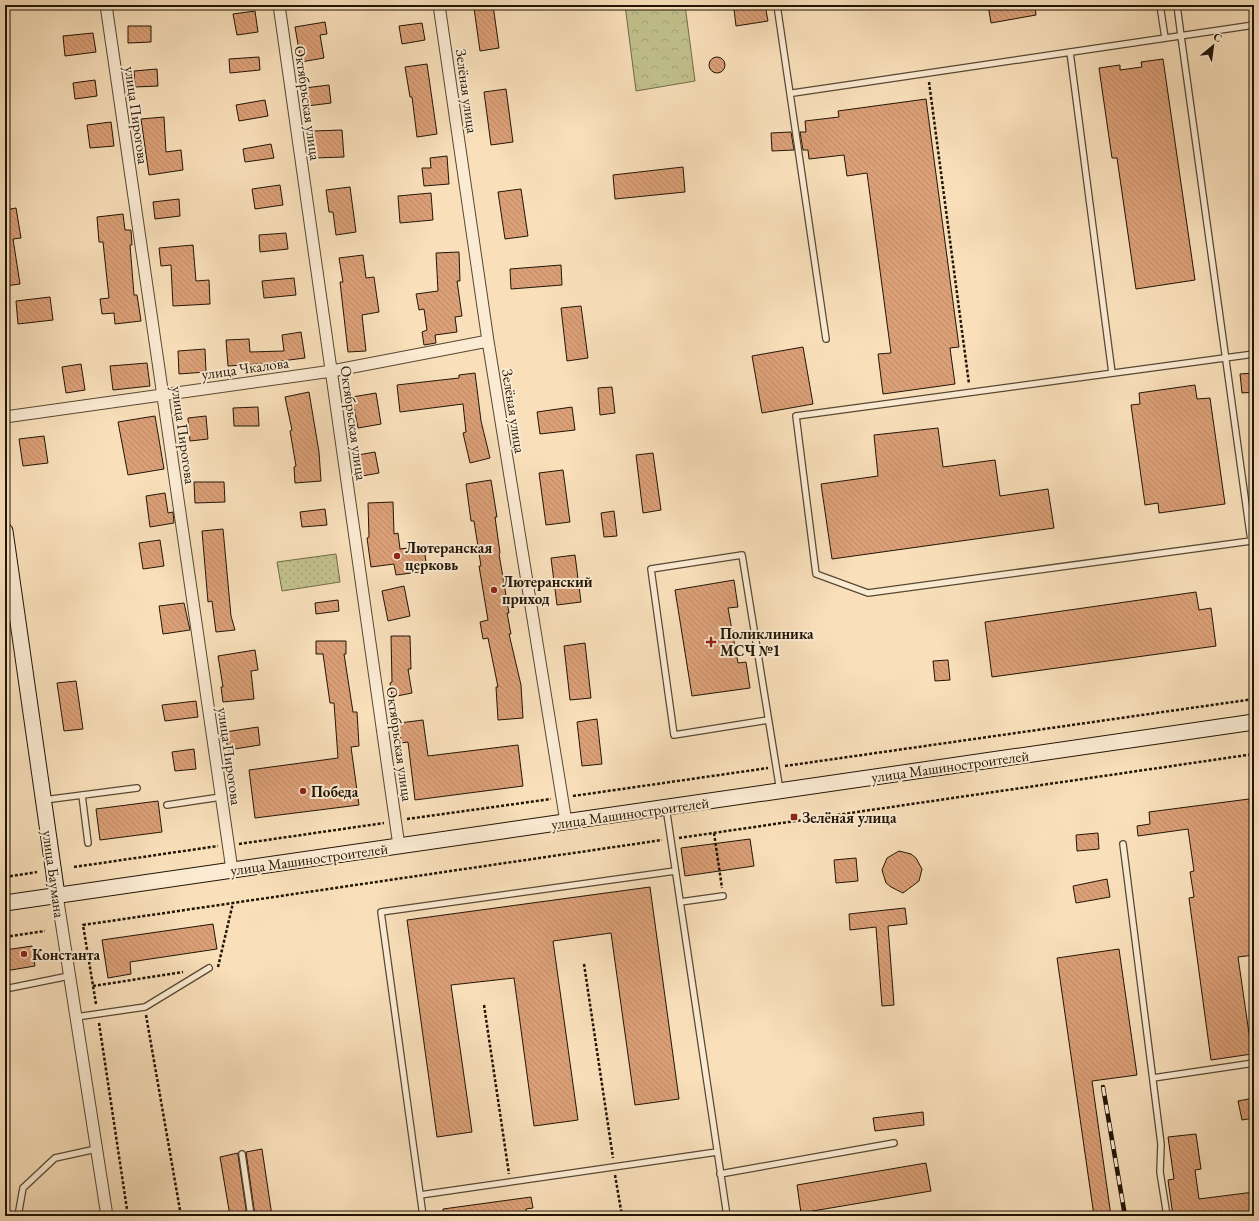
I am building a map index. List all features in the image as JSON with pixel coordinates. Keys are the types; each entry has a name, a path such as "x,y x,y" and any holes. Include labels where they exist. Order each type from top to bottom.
{"main road":[{"name":"улица Баумана","path":"5,531 8,576 57,895"},
{"name":"улица Машиностроителей","path":"5,903 1254,722"}],"street":[{"name":"улица Пирогова","path":"106,5 232,870"},
{"name":"Октябрьская улица","path":"279,5 399,846"},
{"name":"Зелёная улица","path":"440,5 488,341 566,822"},
{"name":"улица Чкалова","path":"5,417 332,371 488,341"},
{"name":"улица Баумана","path":"57,895 107,1216"}],"lane":[{"path":"777,5 826,339"},
{"path":"1160,5 1165,38"},
{"path":"1177,5 1226,358 1253,542 868,593 816,574 796,416 970,391 1112,373 1226,358 1254,354"},
{"path":"793,93 1254,25"},
{"path":"1070,52 1112,373"},
{"path":"768,720 674,735 651,569 742,555 780,791"},
{"path":"43,800 137,788"},
{"path":"82,795 88,843"},
{"path":"167,805 221,797"},
{"path":"666,807 727,1216"},
{"path":"1123,844 1161,1144 1160,1172 1167,1216"},
{"path":"423,1216 381,912 675,871"},
{"path":"680,902 723,896"},
{"path":"76,1018 145,1007 209,968"},
{"path":"5,989 69,976"},
{"path":"1153,1078 1254,1063"},
{"path":"720,1174 894,1143"},
{"path":"18,1216 23,1188 55,1158 96,1149"},
{"path":"420,1195 717,1152"},
{"path":"242,1154 251,1216"}],"path":[{"path":"927,73 970,391"},
{"path":"74,867 1254,699"},
{"path":"714,833 723,896"},
{"path":"5,877 37,872"},
{"path":"209,968 219,966 233,903"},
{"path":"83,925 128,1216"},
{"path":"5,936 45,931"},
{"path":"584,964 622,1216"},
{"path":"93,986 186,972"},
{"path":"484,1005 510,1182"},
{"path":"145,1007 181,1216"}],"green space":[{"path":"625,5 685,5 695,81 636,91"},
{"path":"336,554 340,582 282,591 277,562"}],"building":[{"path":"493,5 499,48 480,51 474,8"},
{"path":"765,5 768,21 736,26 734,9"},
{"path":"988,5 1035,5 1036,15 991,23"},
{"path":"255,11 258,32 237,35 233,14"},
{"path":"325,22 327,34 320,35 324,58 301,62 295,27"},
{"path":"422,23 425,40 402,44 399,26"},
{"path":"128,26 151,26 151,42 128,43"},
{"path":"93,33 96,52 65,56 63,36"},
{"path":"259,57 260,70 230,73 229,59"},
{"path":"717,57 724,62 725,65 720,72 717,73 710,68 709,65 714,58"},
{"path":"1163,59 1195,280 1136,289 1117,158 1112,158 1099,68 1120,65 1120,70 1142,67 1141,62"},
{"path":"427,64 437,134 417,137 412,97 410,97 405,67"},
{"path":"157,69 158,86 135,87 134,71"},
{"path":"95,80 97,96 75,99 73,83"},
{"path":"329,85 331,103 307,106 305,88"},
{"path":"506,89 513,142 491,145 484,92"},
{"path":"926,99 959,347 950,348 955,384 883,394 878,354 891,353 867,173 847,176 844,155 809,159 808,150 803,150 800,132 806,132 805,121 839,117 838,111"},
{"path":"265,100 268,116 239,121 236,105"},
{"path":"164,117 166,152 181,150 183,170 149,175 141,119"},
{"path":"111,122 114,146 90,148 87,125"},
{"path":"342,130 344,157 315,158 314,131"},
{"path":"791,132 794,150 772,151 771,133"},
{"path":"271,144 274,158 245,162 243,149"},
{"path":"447,156 449,184 424,186 422,168 431,168 430,158"},
{"path":"683,167 685,192 615,199 613,175"},
{"path":"280,185 283,205 255,209 252,189"},
{"path":"350,187 356,232 336,235 333,212 329,212 326,190"},
{"path":"521,189 528,236 505,239 498,192"},
{"path":"431,193 433,220 400,223 398,196"},
{"path":"179,199 180,216 155,219 153,202"},
{"path":"16,208 21,238 13,239 20,284 5,286 5,210"},
{"path":"123,214 125,230 131,230 132,245 130,245 134,295 137,295 141,321 115,324 114,313 102,314 100,299 109,298 103,242 99,242 97,217"},
{"path":"286,233 288,249 260,252 259,235"},
{"path":"193,245 196,281 209,280 210,304 173,306 171,265 161,266 159,248"},
{"path":"459,252 460,281 457,281 462,316 455,317 457,332 435,335 436,343 424,345 422,332 427,330 424,309 419,310 416,294 438,291 436,253"},
{"path":"363,255 366,278 374,277 379,312 362,315 366,351 348,352 340,282 343,282 339,258"},
{"path":"561,265 562,285 511,289 510,269"},
{"path":"294,278 296,295 264,298 262,281"},
{"path":"50,297 53,320 18,324 16,301"},
{"path":"581,306 588,358 567,361 561,308"},
{"path":"301,332 305,358 273,363 228,366 226,340 249,339 250,352 284,351 282,335"},
{"path":"803,347 813,404 762,413 752,356"},
{"path":"205,349 206,372 179,374 178,351"},
{"path":"147,363 150,386 113,390 110,366"},
{"path":"81,364 85,390 66,393 62,367"},
{"path":"475,373 481,421 490,458 470,463 463,433 466,432 463,404 400,412 397,385 459,378 459,375"},
{"path":"1254,373 1254,392 1242,393 1240,374"},
{"path":"1195,385 1197,399 1210,398 1225,504 1159,513 1158,503 1145,505 1131,405 1140,404 1139,393"},
{"path":"612,387 615,413 600,415 598,388"},
{"path":"309,392 319,452 321,481 295,483 294,467 296,466 290,431 292,430 285,397"},
{"path":"376,393 381,424 358,428 352,397"},
{"path":"258,407 259,426 234,426 233,408"},
{"path":"572,407 575,430 540,434 537,412"},
{"path":"155,416 164,469 128,475 118,422"},
{"path":"206,416 208,439 190,441 188,418"},
{"path":"938,428 943,467 995,460 1000,496 1048,489 1054,528 832,559 821,484 878,476 874,435"},
{"path":"44,436 48,463 23,466 19,439"},
{"path":"375,452 379,473 362,476 358,455"},
{"path":"653,453 661,510 643,513 636,455"},
{"path":"563,470 570,522 546,525 539,473"},
{"path":"491,480 497,517 495,517 499,554 509,613 507,613 511,634 509,634 521,685 523,718 498,720 496,687 498,687 488,638 483,639 480,622 488,620 479,566 481,566 474,521 471,521 466,484"},
{"path":"194,482 224,482 225,502 195,503"},
{"path":"165,493 168,513 173,512 174,523 150,527 146,496"},
{"name":"Лютеранская церковь","path":"393,502 394,534 398,533 400,549 424,546 427,571 396,575 394,564 371,567 367,538 369,537 368,503"},
{"path":"325,509 327,525 302,527 300,512"},
{"path":"614,511 617,536 604,537 601,513"},
{"path":"223,529 231,616 235,630 216,632 212,601 208,602 202,531"},
{"path":"160,540 164,566 143,569 139,543"},
{"path":"575,555 581,602 557,605 551,558"},
{"path":"734,580 738,607 728,608 738,663 746,662 750,688 692,696 675,590"},
{"path":"404,586 410,616 388,621 382,591"},
{"path":"1196,592 1199,610 1211,608 1216,646 992,677 985,622"},
{"path":"338,600 339,611 316,614 315,603"},
{"path":"184,603 190,630 163,634 159,606"},
{"path":"391,636 410,636 411,669 408,669 412,693 392,697 390,683 392,682"},
{"path":"316,641 346,641 346,654 344,654 353,712 357,712 359,746 351,747 359,805 255,818 249,770 338,758 334,703 330,703 323,654 316,654"},
{"path":"585,643 591,698 570,700 564,646"},
{"path":"255,650 258,670 251,671 254,699 223,702 221,687 223,687 218,656"},
{"path":"948,660 950,680 935,681 933,661"},
{"path":"76,681 83,729 64,731 57,683"},
{"path":"196,701 198,717 165,721 162,705"},
{"path":"597,719 602,764 582,766 577,722"},
{"path":"423,720 428,756 518,745 523,786 415,800 408,742 401,743 399,723"},
{"path":"258,727 260,745 228,750 225,732"},
{"path":"194,749 196,769 175,771 172,752"},
{"path":"1249,799 1254,838 1254,902 1251,902 1254,926 1254,955 1238,957 1252,1054 1211,1060 1189,898 1194,897 1190,872 1194,871 1188,829 1138,836 1137,826 1150,824 1149,812"},
{"path":"158,801 162,832 100,840 96,809"},
{"path":"1098,833 1099,849 1077,851 1076,835"},
{"path":"750,839 754,866 685,876 681,848"},
{"path":"899,851 911,854 916,858 922,869 919,881 903,893 886,883 882,870 887,858"},
{"path":"856,858 858,881 836,883 834,860"},
{"path":"1107,879 1110,897 1076,903 1073,886"},
{"path":"650,887 679,1099 635,1105 611,933 553,941 578,1120 534,1126 514,978 451,985 472,1132 437,1137 407,920"},
{"path":"905,908 907,924 888,926 894,1005 882,1006 876,927 850,930 849,914"},
{"path":"213,924 217,949 130,962 131,974 108,978 102,940"},
{"path":"32,946 35,966 5,971 5,950"},
{"path":"1119,949 1137,1075 1092,1081 1111,1216 1094,1216 1057,958"},
{"path":"1254,1098 1254,1118 1242,1120 1238,1101"},
{"path":"923,1112 924,1125 875,1131 873,1118"},
{"path":"1196,1134 1201,1169 1195,1170 1199,1199 1254,1192 1254,1216 1173,1216 1168,1180 1174,1179 1168,1137"},
{"path":"262,1149 272,1216 255,1216 246,1152"},
{"path":"238,1153 247,1216 230,1216 220,1157"},
{"path":"926,1163 931,1191 801,1213 797,1185"},
{"path":"531,1197 533,1208 526,1209 527,1216 444,1216 443,1209"}],"railway":[{"path":"1103,1087 1125,1216"}],"place":[{"name":"Лютеранская церковь","path":"397,556"},
{"name":"Лютеранский приход","path":"494,590"},
{"name":"Поликлиника МСЧ №1","path":"711,642"},
{"name":"Победа","path":"303,791"},
{"name":"Зелёная улица","path":"794,817"},
{"name":"Константа","path":"24,954"}]}
